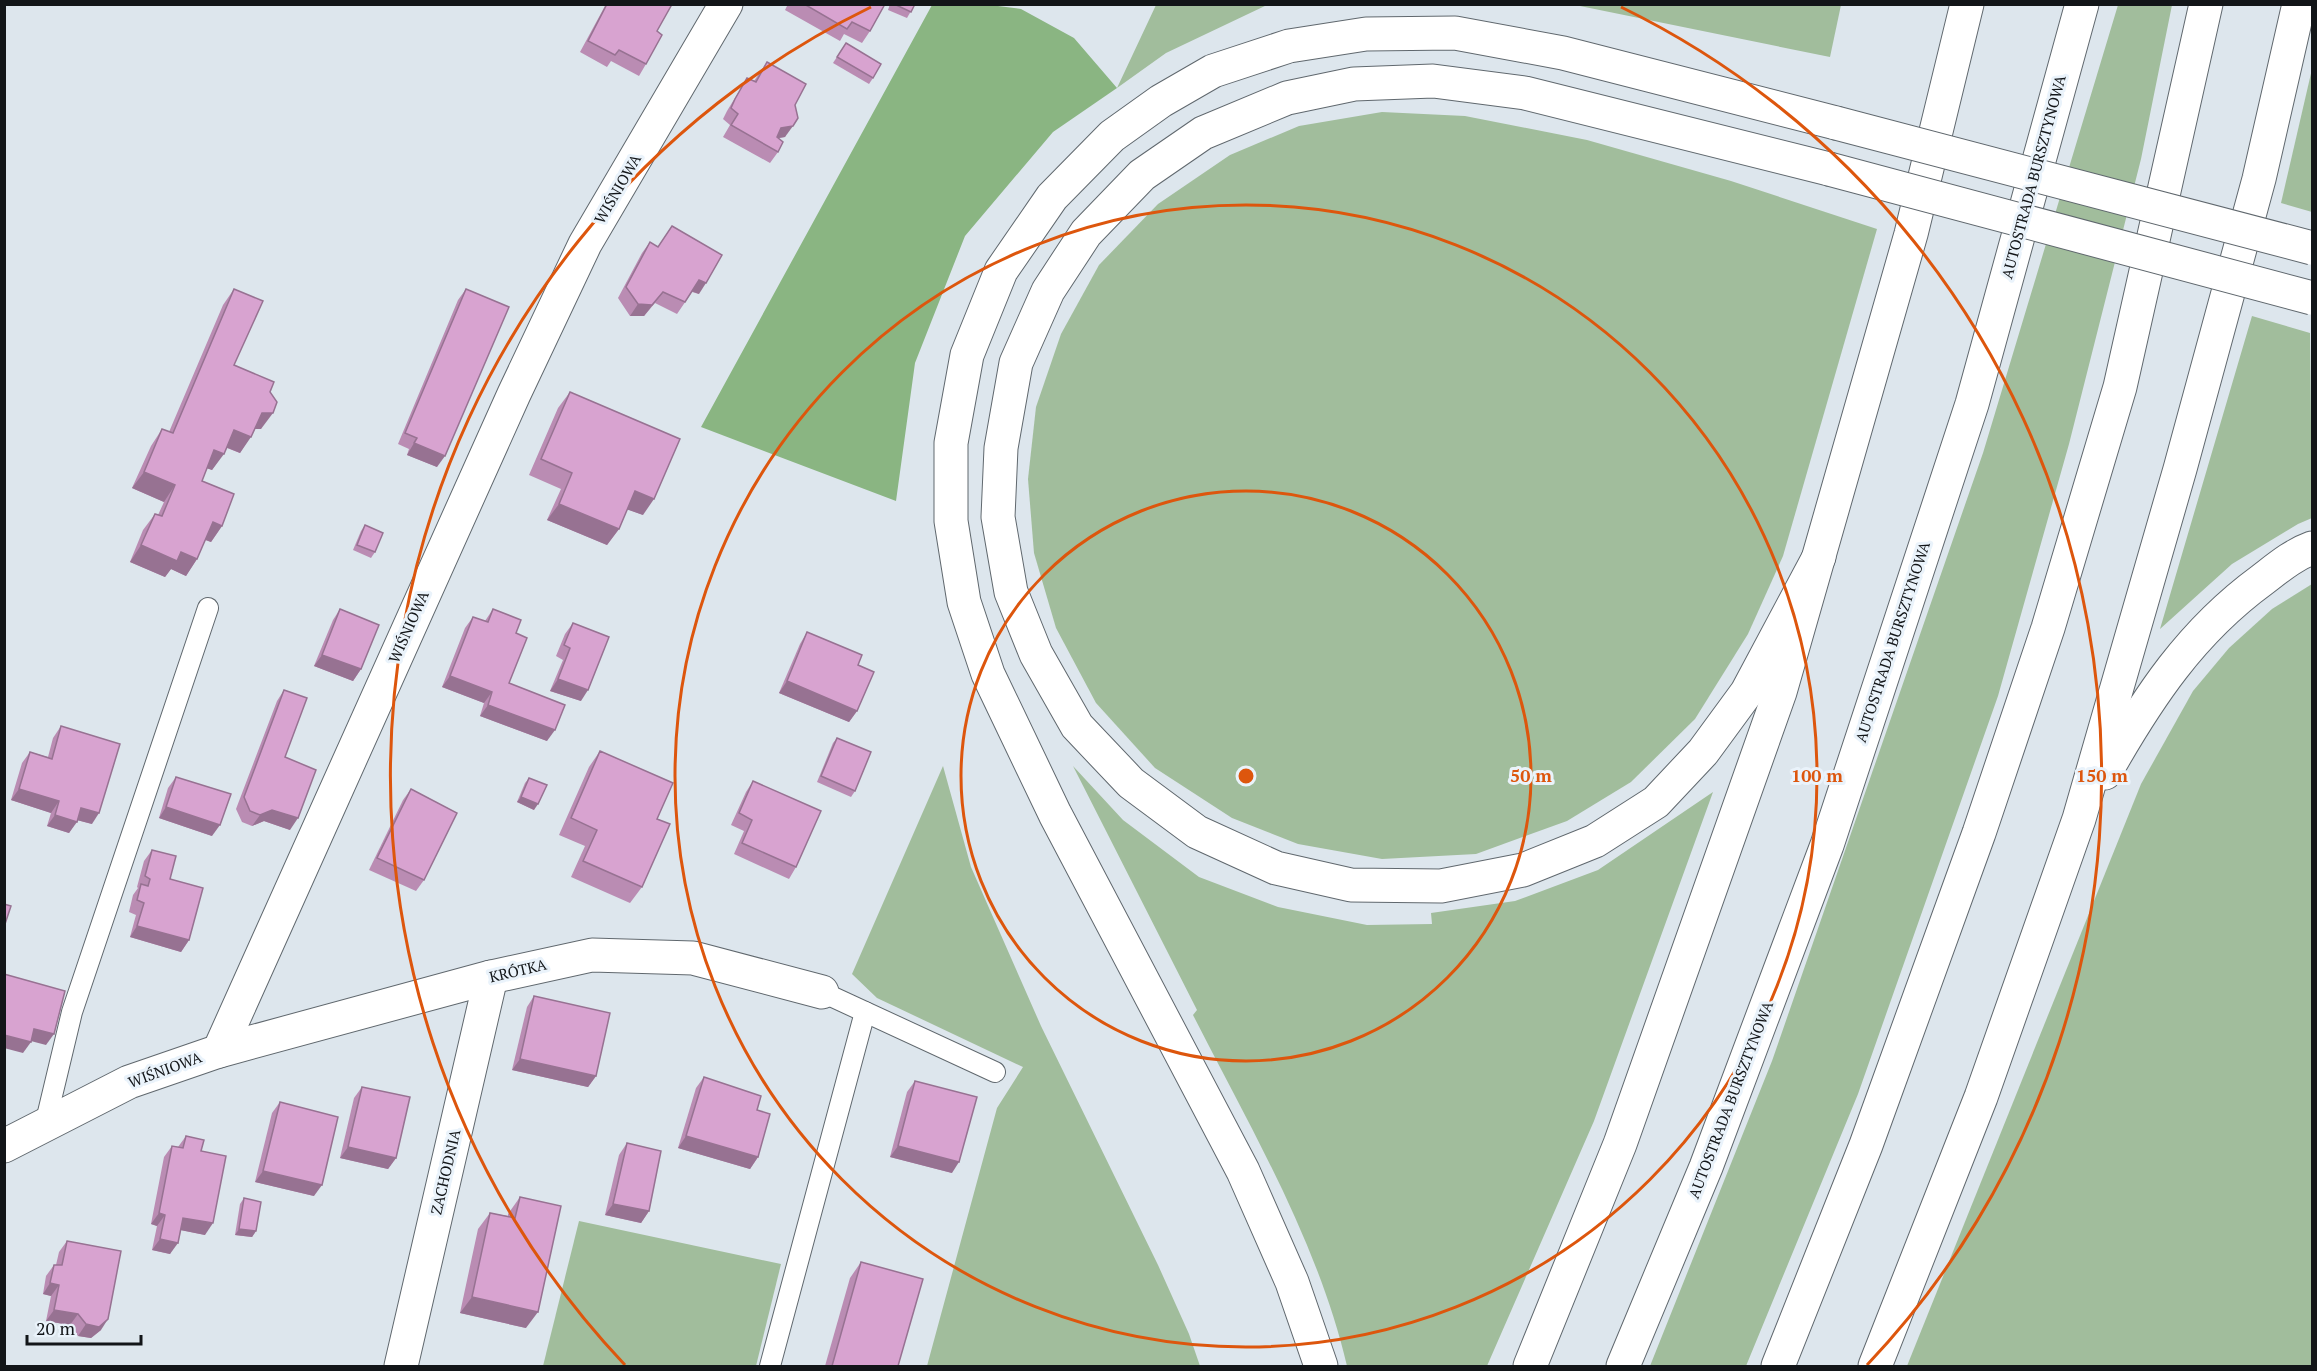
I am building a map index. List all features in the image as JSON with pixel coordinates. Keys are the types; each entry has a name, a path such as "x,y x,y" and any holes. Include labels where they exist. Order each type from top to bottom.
{"main road":[{"name":"WIŚNIOWA","path":"4,1146 129,1082 219,1051 514,394 585,244 726,4"},
{"path":"1530,1366 1620,1144 1780,692 1911,234 1967,4"},
{"name":"AUTOSTRADA BURSZTYNOWA","path":"1623,1366 1707,1167 1827,845 1972,404 2082,4"},
{"path":"1778,1366 1866,1145 1979,833 2048,628 2120,387 2206,4"},
{"path":"1875,1366 1981,1097 2079,819 2259,179 2299,4"},
{"path":"1320,1366 1292,1282 1243,1170 1055,814 988,674 964,602 951,521 951,443 968,355 997,282 1052,197 1112,136 1161,101 1213,71 1289,46 1366,34 1455,33 1563,53 2313,248"},
{"path":"1819,557 1747,692 1703,752 1656,802 1594,841 1523,870 1440,886 1351,885 1276,868 1197,832 1131,783 1077,726 1036,654 1011,592 999,517 1001,448 1016,363 1048,291 1086,233 1142,175 1203,133 1287,98 1354,84 1433,81 1525,93 1829,169 2313,298"},
{"path":"2079,819 2142,708 2178,662 2227,606 2297,554 2313,548"},
{"name":"KRÓTKA","path":"219,1051 491,977 592,955 693,958 822,992"},
{"name":"ZACHODNIA","path":"401,1366 491,977"}],"lane":[{"path":"45,1125 72,1012 208,608"},
{"path":"822,992 995,1072"},
{"path":"770,1366 865,1012"}],"green space":[{"path":"1156,4 1267,5 1166,53 1117,88"},
{"path":"1841,4 1830,57 1575,5"},
{"path":"932,5 990,5 1021,9 1074,38 1117,88 1053,132 965,236 915,363 896,501 701,427"},
{"path":"2118,5 2172,5 2141,159 2069,444 1998,696 1858,1094 1746,1366 1650,1366 1772,1061 1983,453"},
{"path":"2312,69 2312,212 2281,203"},
{"path":"1382,112 1465,116 1587,140 1731,181 1877,229 1783,556 1748,634 1695,719 1631,782 1567,821 1476,854 1382,859 1298,844 1232,818 1155,768 1096,703 1056,628 1034,553 1028,479 1036,407 1061,334 1099,265 1158,204 1230,155 1299,126"},
{"path":"2252,316 2310,333 2312,518 2232,564 2160,629"},
{"path":"2312,584 2312,1366 1907,1366 2141,784 2193,691 2229,648 2272,609"},
{"path":"943,766 971,867 1041,1026 1158,1265 1189,1334 1200,1366 927,1366 997,1108 1023,1067 877,998 852,974"},
{"path":"1073,766 1123,820 1199,877 1278,907 1367,925 1432,924 1431,913 1515,901 1598,870 1713,792 1594,1121 1487,1366 1347,1366 1319,1275 1281,1187 1193,1015 1197,1010"},
{"path":"579,1221 781,1264 756,1366 543,1366"}],"building":[{"path":"607,4 668,4 671,6 657,31 662,35 646,64 619,50 615,55 588,41"},
{"path":"804,4 885,4 870,31 852,22 847,29"},
{"path":"894,4 915,4 911,12"},
{"path":"846,43 881,64 873,78 837,57"},
{"path":"767,62 806,84 795,105 798,118 793,126 781,128 777,137 783,142 778,152 731,125 738,114 731,108 747,78 756,82"},
{"path":"672,226 722,255 706,283 699,280 685,302 663,292 652,305 638,304 626,287 650,242 658,247"},
{"path":"234,289 263,301 234,365 274,382 270,392 277,402 273,413 262,413 251,437 234,430 224,454 214,450 202,481 234,494 222,526 213,522 197,559 181,552 177,561 141,545 155,514 162,516 175,485 144,472 162,429 173,433"},
{"path":"466,289 509,307 445,456 414,443 417,438 405,433"},
{"path":"570,392 680,439 654,499 635,491 619,529 559,504 572,473 541,459"},
{"path":"365,525 383,533 375,552 357,545"},
{"path":"340,609 379,625 361,669 322,655"},
{"path":"493,609 521,620 516,633 527,638 509,683 565,705 555,730 488,705 492,692 450,676 473,617 488,622"},
{"path":"573,623 609,637 588,690 558,679 570,648 564,645"},
{"path":"807,632 862,655 858,665 874,672 857,711 787,681"},
{"path":"284,690 307,698 285,757 316,770 298,818 272,810 260,815 250,811 244,797"},
{"path":"61,726 120,744 99,813 81,808 77,822 55,815 59,801 19,789 30,752 52,759"},
{"path":"837,738 871,752 855,791 821,776"},
{"path":"600,751 673,783 657,819 670,824 642,887 583,861 597,830 571,818"},
{"path":"176,777 231,794 220,825 166,807"},
{"path":"529,778 547,785 538,804 521,797"},
{"path":"753,781 821,811 796,867 742,843 752,820 739,813"},
{"path":"411,789 457,813 424,880 377,858"},
{"path":"152,850 176,856 170,879 203,888 189,940 137,926 144,903 137,900 141,884 148,886 150,879 145,876"},
{"path":"4,904 11,906 4,927"},
{"path":"4,974 65,991 54,1034 34,1029 31,1042 4,1035"},
{"path":"534,996 610,1013 596,1076 520,1059"},
{"path":"704,1077 761,1096 757,1110 770,1114 758,1157 686,1136"},
{"path":"915,1081 977,1097 959,1162 898,1146"},
{"path":"362,1087 410,1097 396,1158 348,1147"},
{"path":"280,1102 338,1117 322,1185 263,1171"},
{"path":"186,1136 204,1140 201,1151 226,1156 213,1223 183,1218 178,1243 160,1239 165,1215 159,1213 172,1146 183,1148"},
{"path":"627,1143 661,1151 649,1211 613,1204"},
{"path":"520,1197 561,1206 538,1312 472,1297 490,1213 515,1218"},
{"path":"244,1198 261,1202 256,1231 239,1229"},
{"path":"67,1241 121,1251 108,1319 99,1327 86,1324 78,1314 54,1310 59,1285 50,1283 54,1265 62,1265"},
{"path":"861,1262 923,1279 898,1366 832,1366"}]}
